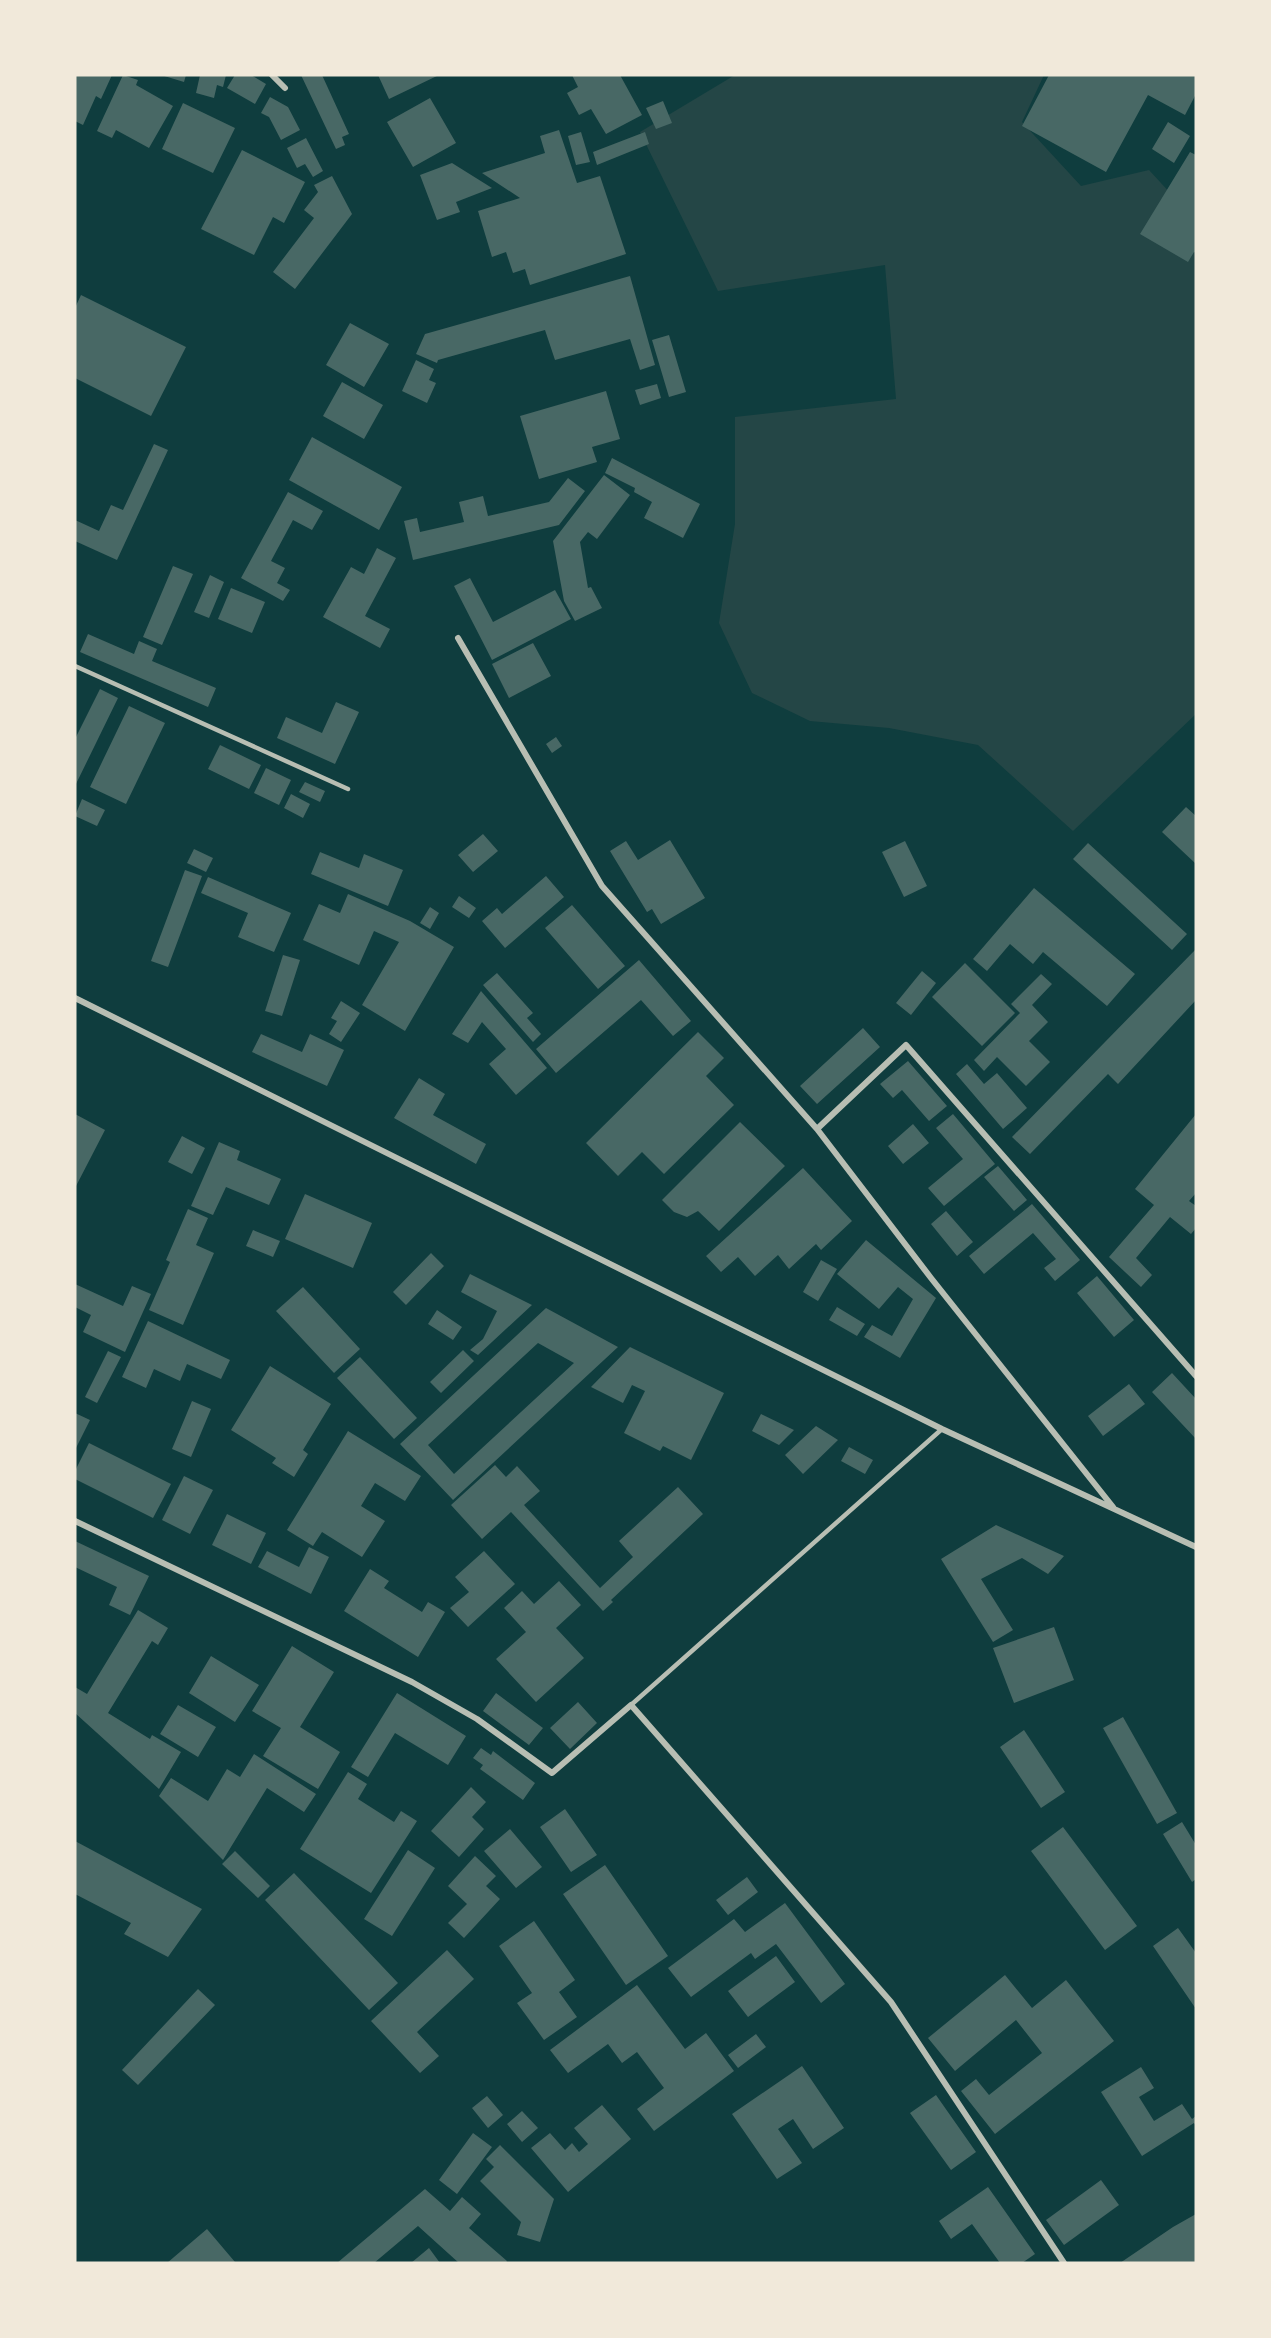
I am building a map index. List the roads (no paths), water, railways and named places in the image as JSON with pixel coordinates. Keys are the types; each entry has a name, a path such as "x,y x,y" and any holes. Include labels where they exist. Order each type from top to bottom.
{"street":[{"path":"272,75 285,88"},
{"path":"458,638 602,886 817,1129 1114,1509"},
{"path":"75,998 942,1429 1196,1547"},
{"path":"817,1129 906,1045 1196,1376"},
{"path":"75,1521 412,1682 477,1719 552,1773 631,1705 891,2002 1064,2263"}],"lane":[{"path":"75,666 348,789"},
{"path":"631,1705 942,1429"}]}
